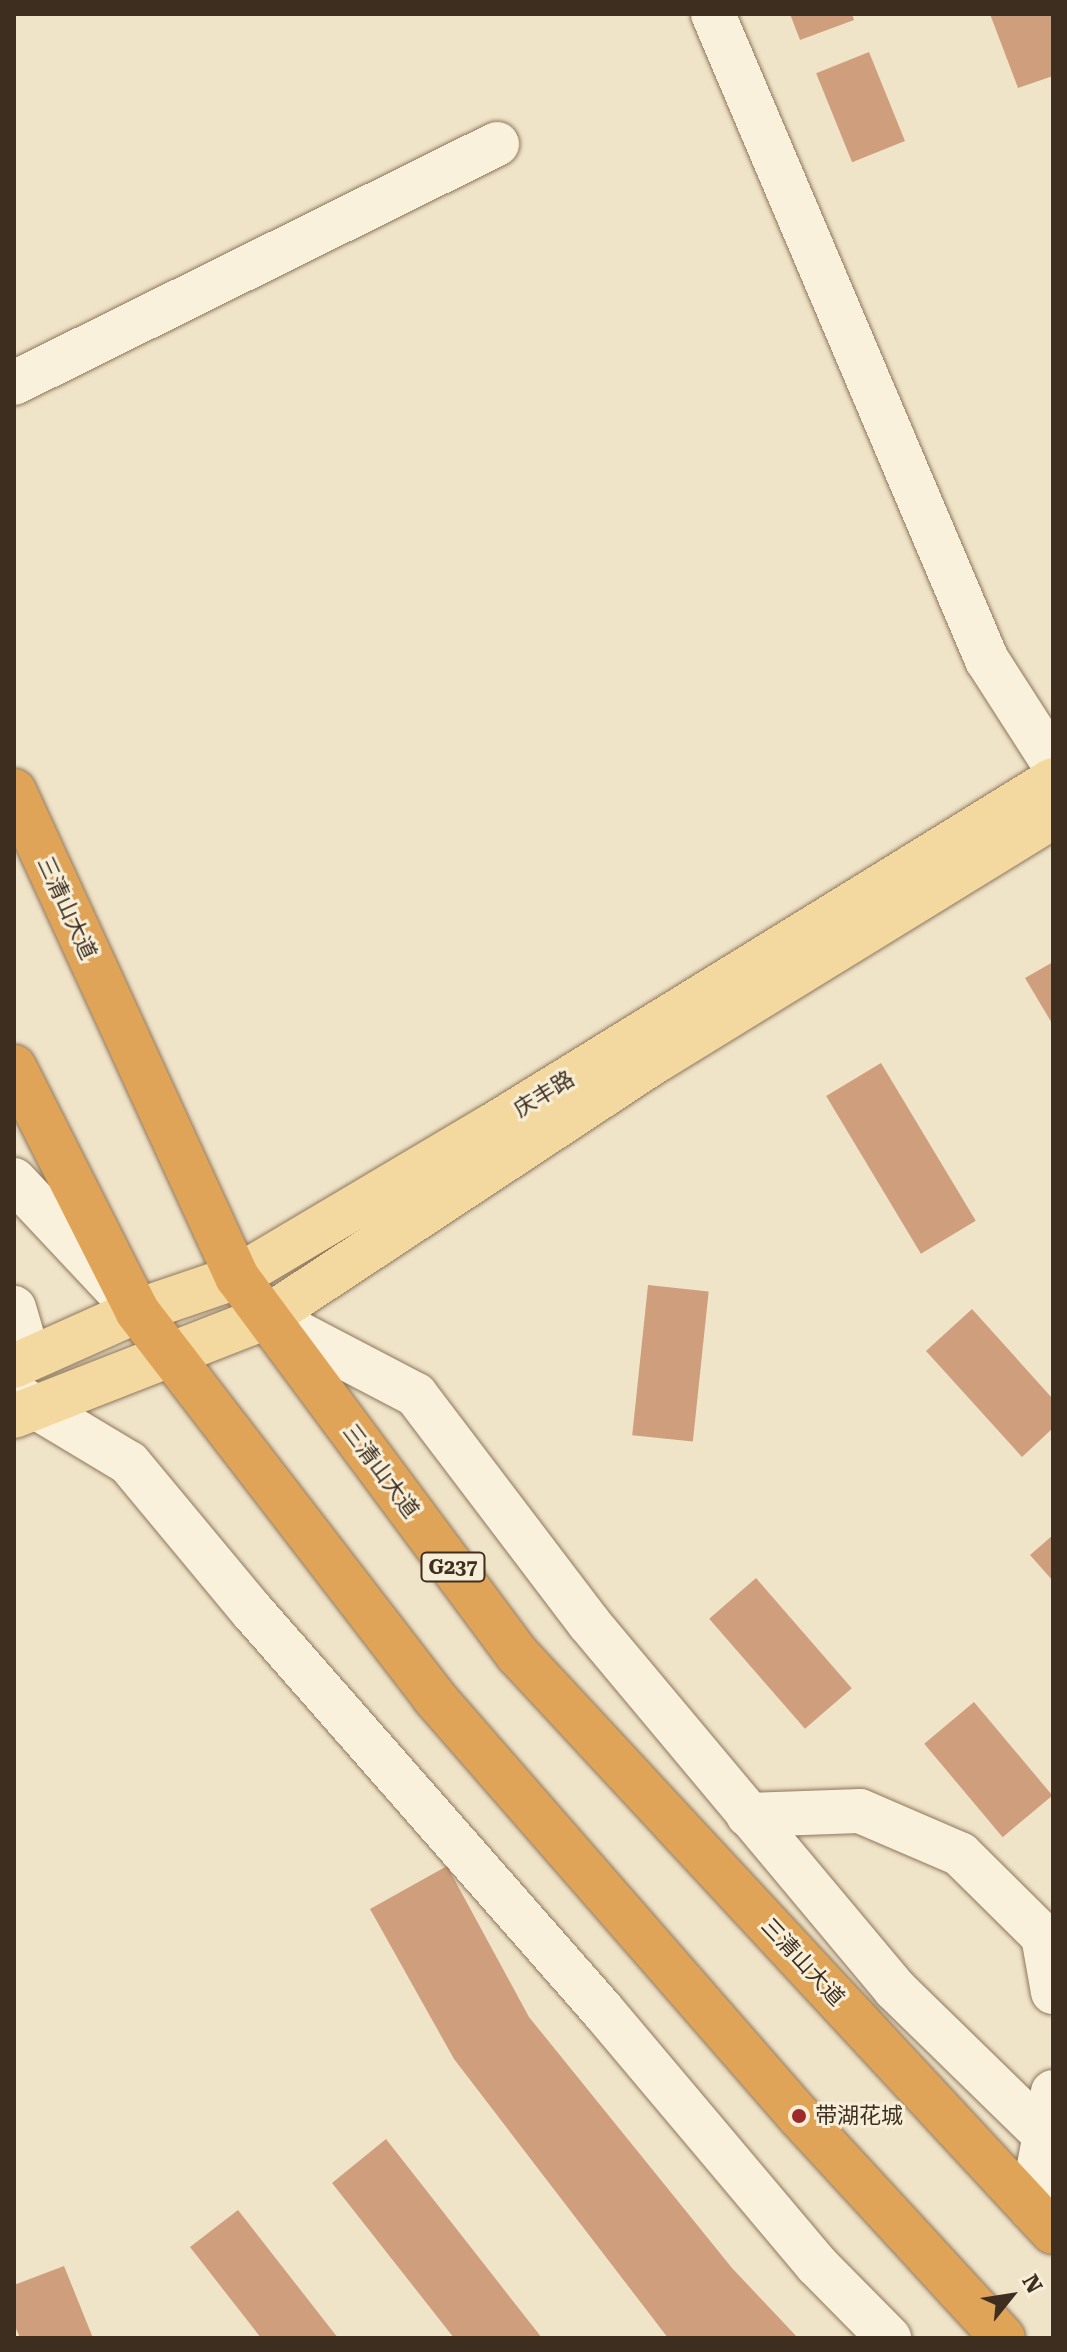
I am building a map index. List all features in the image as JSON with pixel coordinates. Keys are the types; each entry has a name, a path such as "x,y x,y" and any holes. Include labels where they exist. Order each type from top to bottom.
{"highway":[{"name":"三清山大道","path":"14,791 237,1277 517,1654 1042,2220"},
{"path":"14,1067 137,1311 433,1696 799,2116 1003,2338"}],"main road":[{"name":"庆丰路","path":"21,1388 137,1311 237,1277 490,1127 1053,780"},
{"path":"21,1388 170,1355 267,1317 659,1059 1053,817"}],"street":[{"path":"713,14 987,660 1053,763"},
{"path":"14,383 497,144"},
{"path":"14,1180 137,1311"},
{"path":"14,1308 21,1388 129,1463 252,1611 603,2011 817,2265 889,2338"},
{"path":"267,1317 416,1395 589,1623 895,1989 1051,2123 1042,2220"},
{"path":"748,1815 860,1811 960,1854 1043,1936 1053,1992"}],"building":[{"path":"790,14 852,14 854,20 800,40"},
{"path":"990,14 1053,14 1053,76 1018,88"},
{"path":"869,52 905,141 852,162 816,73"},
{"path":"1053,962 1053,1025 1025,978"},
{"path":"881,1063 976,1221 921,1254 826,1096"},
{"path":"648,1285 709,1291 693,1442 632,1435"},
{"path":"972,1309 1053,1399 1053,1428 1022,1457 926,1351"},
{"path":"1053,1535 1053,1581 1030,1555"},
{"path":"756,1578 852,1688 805,1729 709,1619"},
{"path":"974,1702 1052,1795 1003,1837 924,1744"},
{"path":"447,1866 529,2017 732,2268 798,2338 668,2338 454,2059 370,1909"},
{"path":"386,2139 542,2338 454,2338 332,2183"},
{"path":"238,2210 338,2338 261,2338 190,2247"},
{"path":"64,2266 93,2338 20,2338 14,2324 14,2285"}],"place":[{"name":"带湖花城","path":"799,2116"}]}
